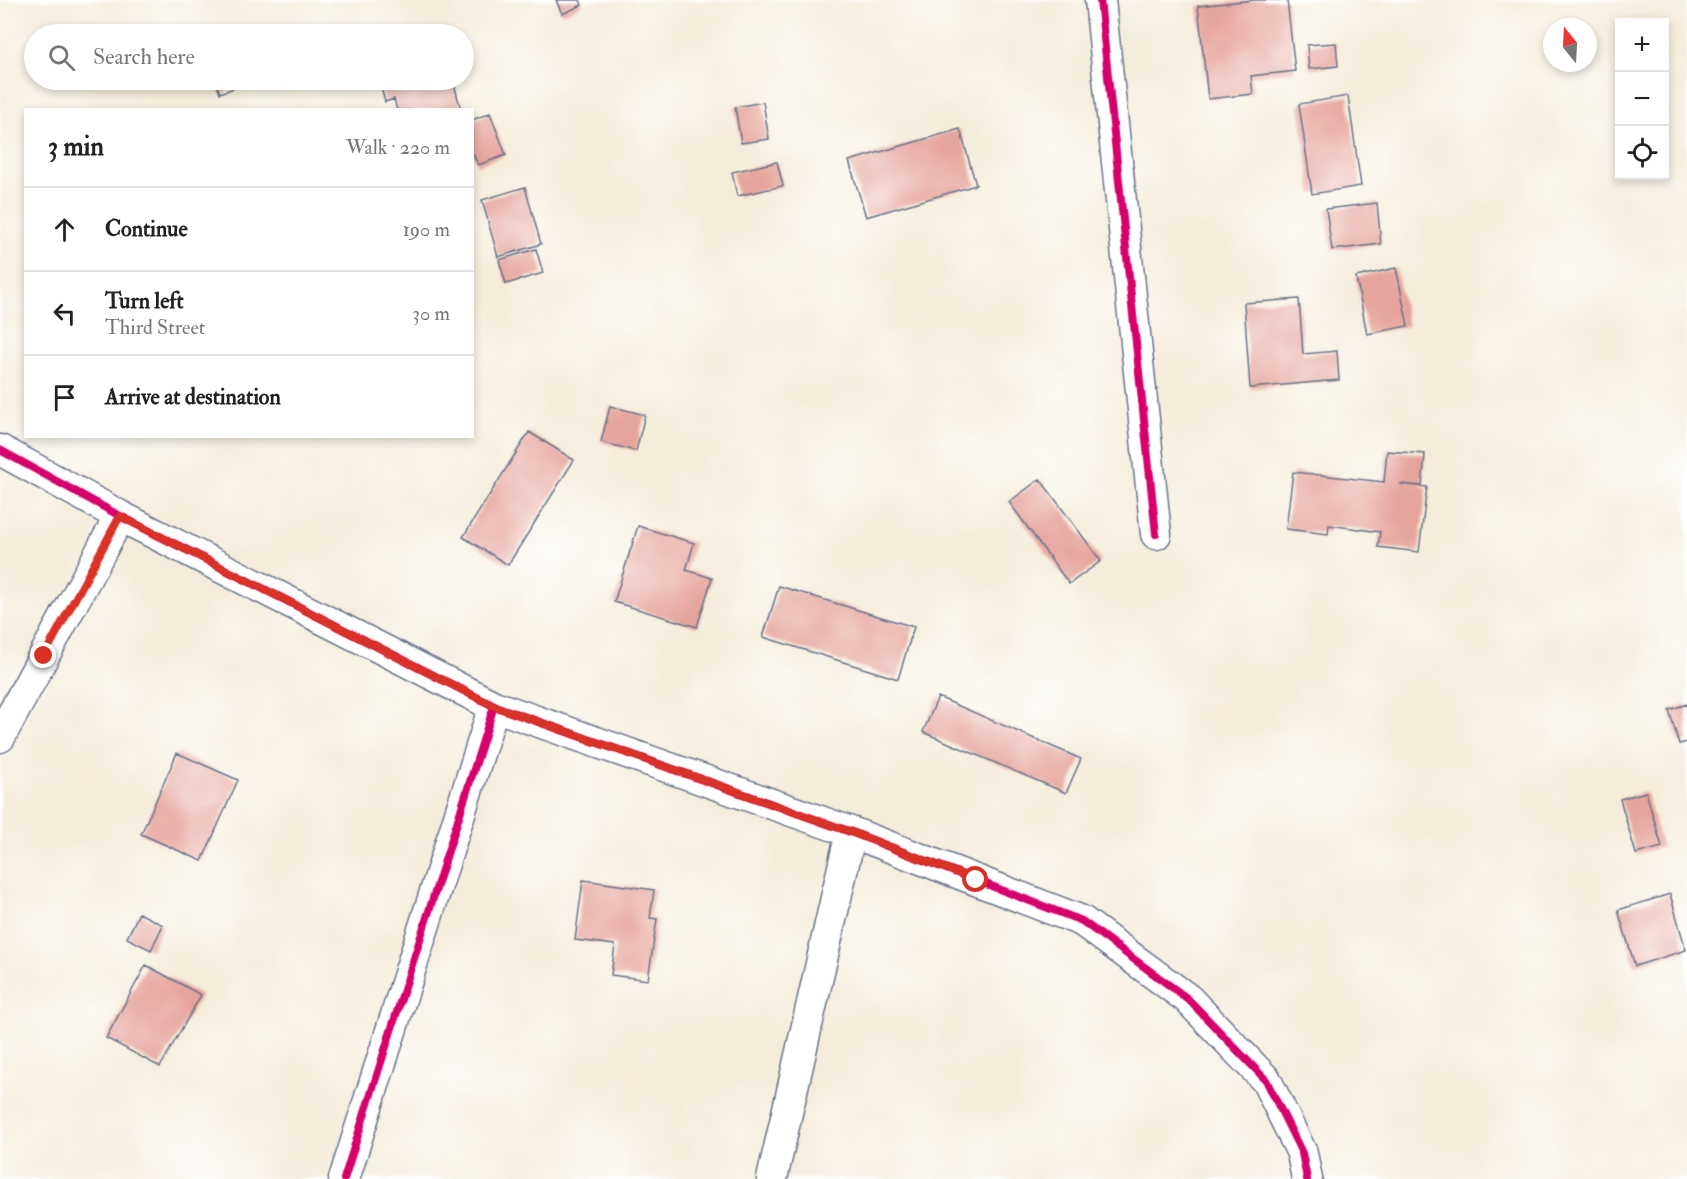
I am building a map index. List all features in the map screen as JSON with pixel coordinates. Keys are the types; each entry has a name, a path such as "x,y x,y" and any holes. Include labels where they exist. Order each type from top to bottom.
{"street":[{"path":"1100,0 1156,534"},
{"path":"0,450 120,516 494,706 851,832 1082,921 1188,999 1266,1080 1302,1153 1307,1179"},
{"path":"0,737 120,516"},
{"path":"344,1179 494,706"},
{"path":"772,1179 851,832"}],"building":[{"path":"556,0 580,0 582,5 562,14"},
{"path":"1254,0 1287,0 1295,71 1251,76 1253,94 1208,99 1198,6"},
{"path":"1336,43 1338,66 1309,69 1307,45"},
{"path":"382,90 456,90 460,108 396,108 394,99 385,102"},
{"path":"1348,96 1361,186 1312,194 1299,104"},
{"path":"763,102 769,139 741,143 735,107"},
{"path":"490,113 506,155 478,165 474,156 474,119"},
{"path":"960,129 976,185 866,217 849,161"},
{"path":"777,162 783,186 737,196 732,172"},
{"path":"525,187 541,244 498,257 482,200"},
{"path":"1377,203 1381,244 1332,250 1326,209"},
{"path":"536,249 543,273 506,284 499,260"},
{"path":"1396,268 1408,326 1367,334 1356,277"},
{"path":"1299,299 1303,354 1337,351 1339,380 1250,388 1244,303"},
{"path":"610,406 645,415 636,451 601,442"},
{"path":"529,432 574,460 508,565 463,537"},
{"path":"1387,451 1425,454 1422,486 1400,484 1427,487 1419,552 1378,547 1380,532 1329,525 1328,534 1286,529 1293,472 1384,482"},
{"path":"1040,479 1101,561 1069,584 1009,502"},
{"path":"638,526 694,543 686,570 712,578 697,627 614,602"},
{"path":"779,586 914,627 898,679 763,637"},
{"path":"938,697 1081,759 1066,793 923,732"},
{"path":"1687,704 1687,742 1679,744 1669,710"},
{"path":"177,753 238,780 202,861 141,834"},
{"path":"1646,792 1662,847 1636,854 1620,799"},
{"path":"583,880 654,890 650,918 657,919 648,980 611,975 615,945 575,940"},
{"path":"1670,894 1686,950 1635,966 1618,910"},
{"path":"139,913 163,925 151,950 127,938"},
{"path":"146,965 201,995 160,1067 106,1038"}],"cycle path":[{"path":"1100,0 1156,534"},
{"path":"0,450 120,516 494,706 851,832 1082,921 1188,999 1266,1080 1302,1153 1307,1179"},
{"path":"344,1179 494,706"}],"route":[{"path":"44,656 120,516 494,706 851,832 976,880"}]}
